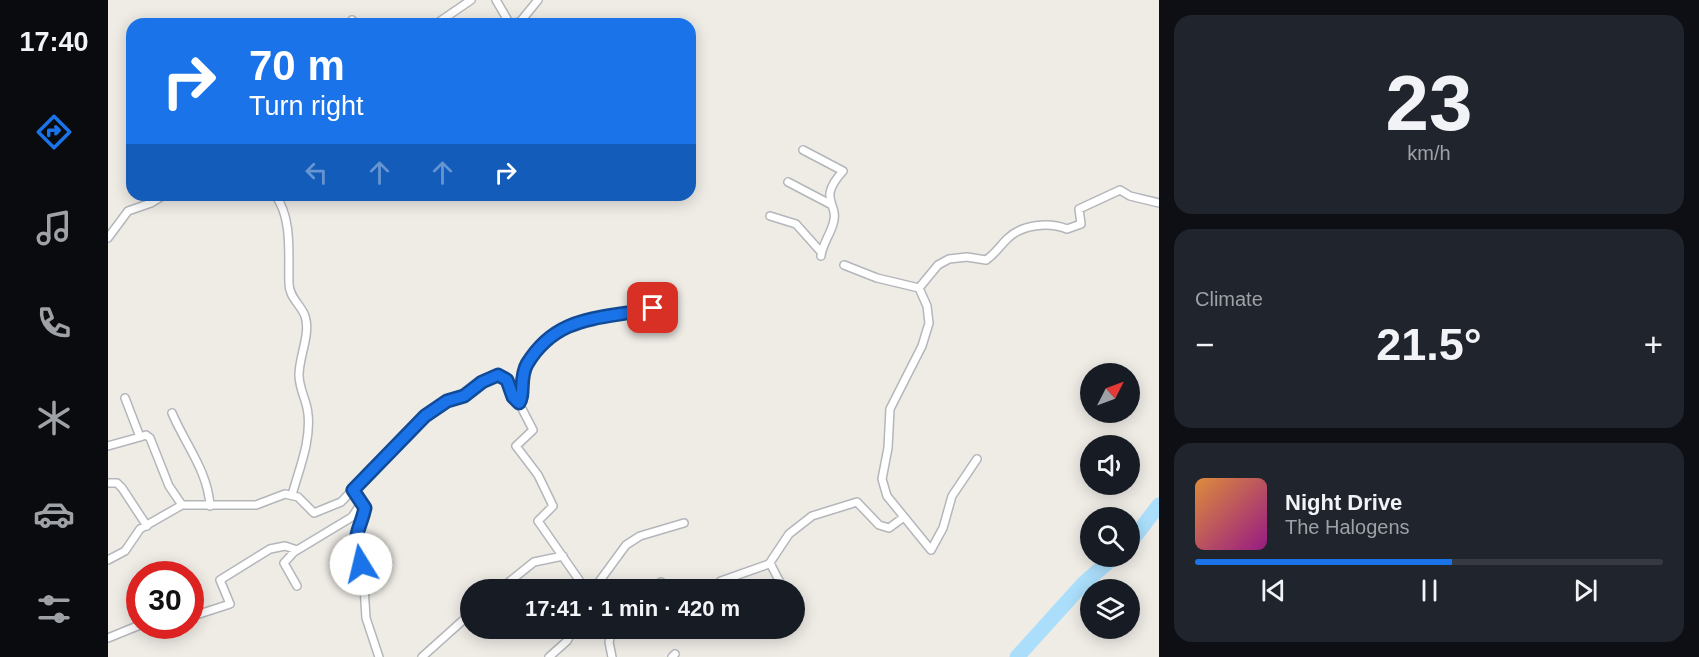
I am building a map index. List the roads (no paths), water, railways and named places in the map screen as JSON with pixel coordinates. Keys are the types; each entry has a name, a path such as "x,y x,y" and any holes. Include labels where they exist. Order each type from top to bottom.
{"street":[{"path":"445,18 471,0"},
{"path":"496,0 506,18"},
{"path":"523,18 538,0"},
{"path":"770,216 803,229 821,254 834,222 830,204 831,187 843,171 803,150"},
{"path":"788,182 830,204"},
{"path":"919,288 938,265 957,258 986,260 1011,235 1024,229 1054,224 1067,229 1081,224 1079,209 1114,192 1120,190 1130,196 1159,203"},
{"path":"108,238 128,211 155,201"},
{"path":"278,201 286,219 290,271 288,286 305,315 306,330 299,374 300,393 309,412 307,443 292,495"},
{"path":"844,265 877,278 919,288"},
{"path":"919,288 927,306 929,323 922,346 890,409 888,448 882,470 884,491 916,535 931,550 943,528 952,496 977,459"},
{"path":"519,403 522,399 522,375 528,363 562,327 576,322 666,306"},
{"path":"108,560 125,551 136,533 182,506 197,503 210,506 256,505 285,494 292,495 314,513 341,502 425,416 447,401 469,393 491,377 498,375 507,380 513,397 519,403 533,430 516,446 538,475 553,506 538,521 579,579"},
{"path":"125,398 140,437"},
{"path":"172,413 196,459 209,492 210,506"},
{"path":"108,446 146,435 150,438 169,486 182,506"},
{"path":"108,483 117,483 147,526"},
{"path":"353,490 362,502 365,511 357,527 356,540 363,571 366,618 380,657"},
{"path":"297,586 284,563 297,550 352,517 362,502"},
{"path":"726,579 770,563 789,534 818,513 857,502 879,525 889,528 904,517"},
{"path":"601,579 626,545 640,536 684,524"},
{"path":"204,612 230,604 220,580 270,549 285,546 297,550"},
{"path":"513,579 534,562 563,556"},
{"path":"770,563 778,579"},
{"path":"422,657 460,623"},
{"path":"108,638 126,631"},
{"path":"549,657 568,639"},
{"path":"610,639 612,657"}],"waterway":[{"path":"1140,530 1159,505"},
{"path":"1017,657 1083,584 1102,567"}]}
